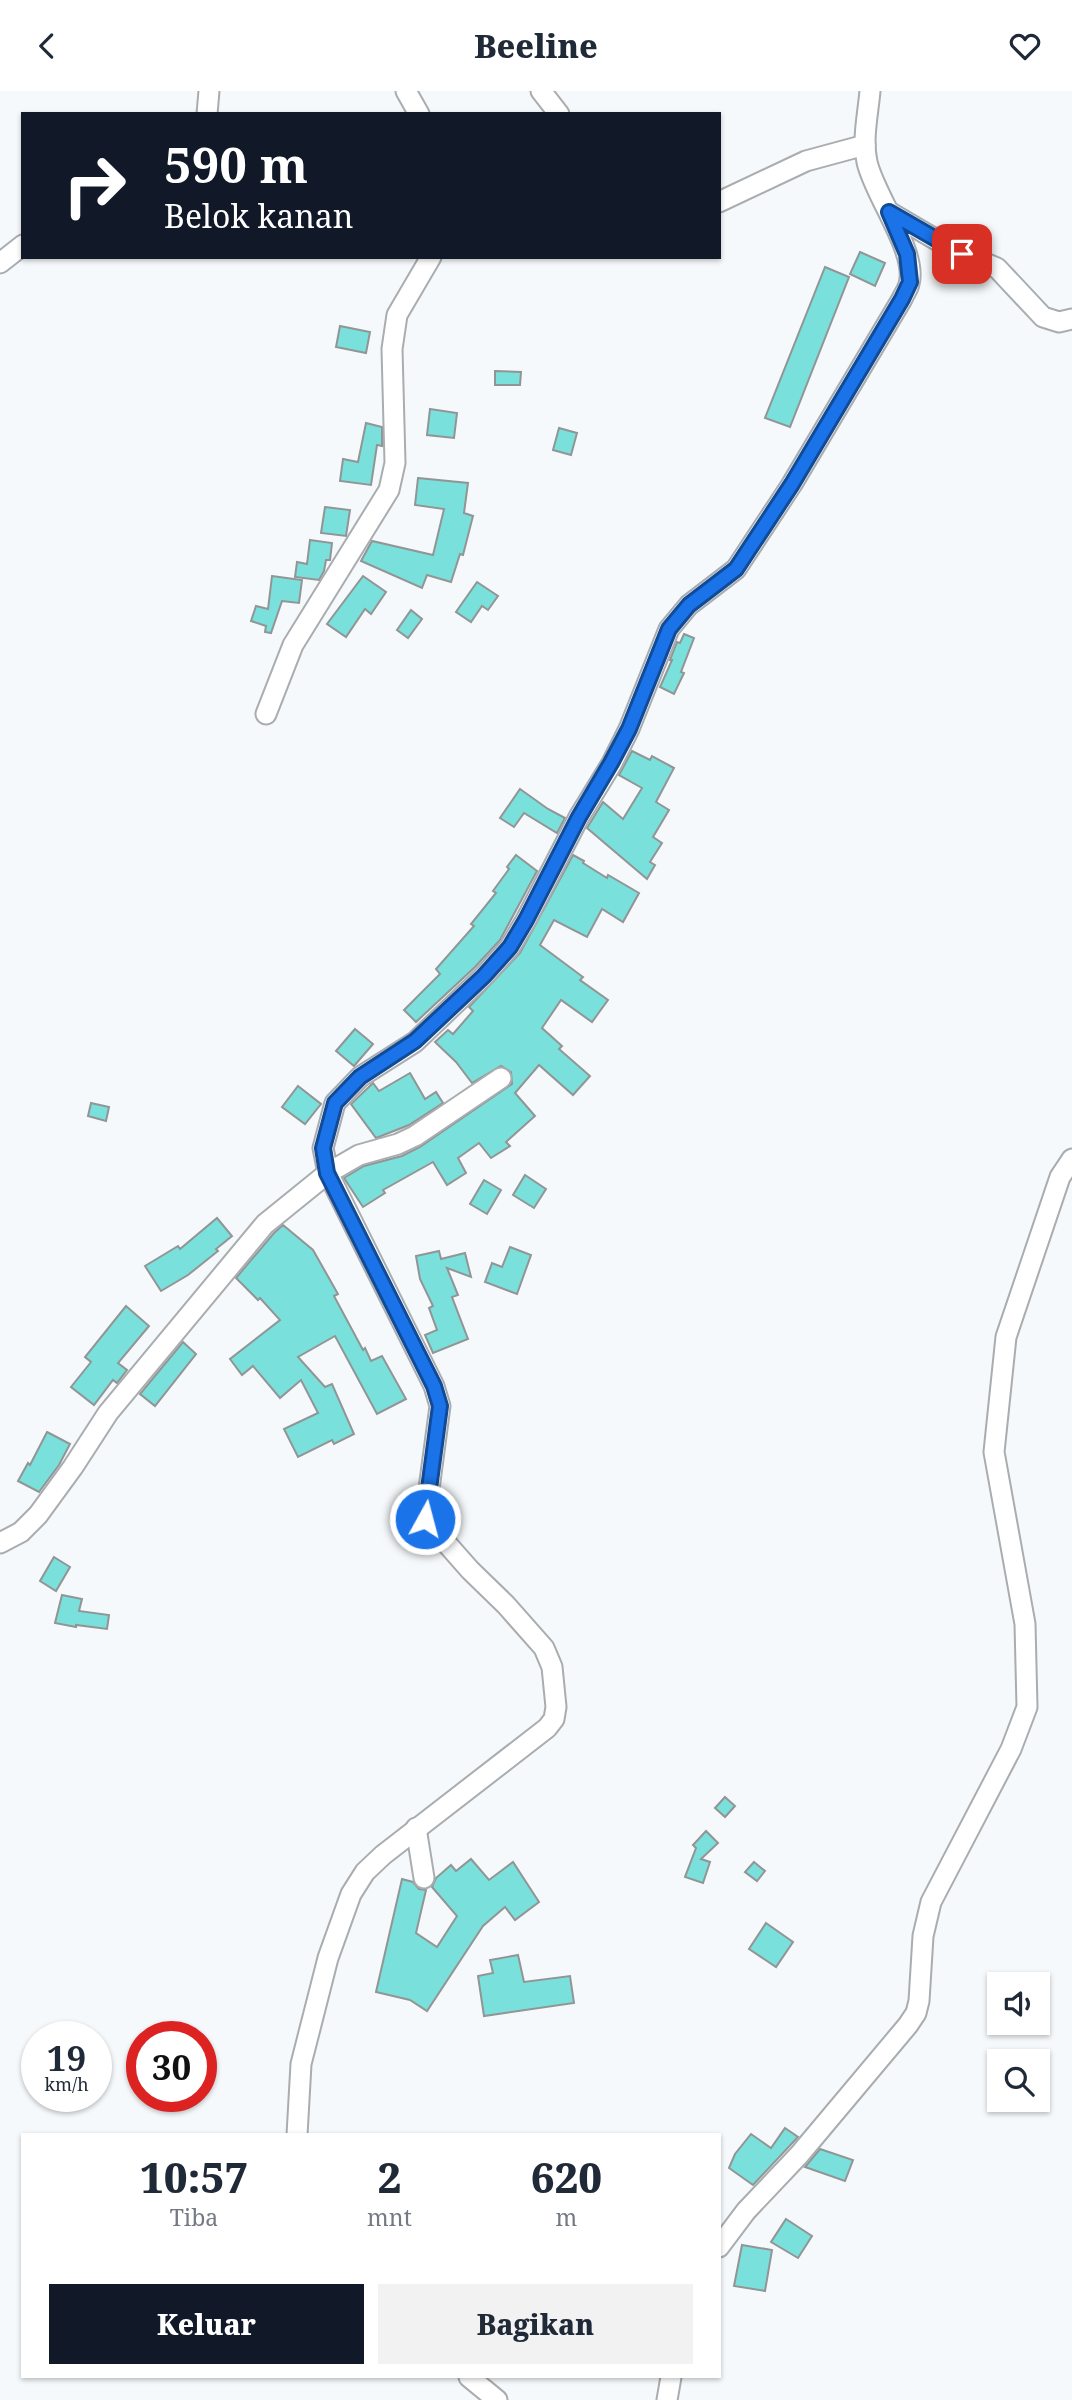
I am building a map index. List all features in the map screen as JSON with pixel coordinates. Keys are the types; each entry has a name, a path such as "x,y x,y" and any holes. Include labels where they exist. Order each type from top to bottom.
{"street":[{"path":"207,112 209,91"},
{"path":"406,91 418,112"},
{"path":"541,91 557,112"},
{"path":"297,2133 301,2064 328,1958 351,1894 365,1872 416,1828 547,1728 554,1719 556,1707 552,1667 544,1648 425,1519 440,1406 434,1386 327,1173 323,1148 335,1103 360,1077 415,1041 484,976 510,947 629,729 669,629 689,605 736,569 744,558 792,484 902,299 910,282 907,254 872,178 865,145 870,91"},
{"path":"721,201 806,160 865,145"},
{"path":"889,212 952,249 997,268 1043,317 1059,322 1072,319"},
{"path":"0,263 21,247"},
{"path":"266,714 293,645 389,490 395,463 394,331 397,315 430,259"},
{"path":"0,1543 21,1532 38,1515 108,1413 265,1224 327,1173 359,1155 398,1144 415,1136 501,1078"},
{"path":"721,2244 746,2211 799,2155 916,2013 923,1936 932,1902 1012,1749 1027,1707 1026,1624 995,1452 1006,1337 1060,1177 1072,1159"},
{"path":"416,1828 424,1878"},
{"path":"470,2378 497,2400"},
{"path":"667,2400 671,2378"}],"building":[{"path":"860,252 885,263 875,286 850,274"},
{"path":"825,267 849,277 790,427 765,418"},
{"path":"340,326 370,332 366,353 336,347"},
{"path":"495,371 521,372 520,385 495,385"},
{"path":"430,409 457,413 454,438 427,435"},
{"path":"366,423 382,427 382,446 377,445 371,485 340,481 343,459 358,462"},
{"path":"559,428 577,433 571,455 553,450"},
{"path":"418,478 468,483 464,513 473,516 463,555 460,554 451,582 427,575 422,588 361,561 372,541 433,555 444,509 415,505"},
{"path":"325,507 350,510 346,536 321,533"},
{"path":"310,540 332,543 330,560 326,560 319,580 295,577 297,562 307,564"},
{"path":"272,576 302,580 299,603 282,601 271,633 265,632 266,626 251,621 256,606 268,609"},
{"path":"363,576 386,592 371,614 365,609 346,637 327,624"},
{"path":"477,582 498,596 488,610 482,606 471,622 456,612"},
{"path":"411,610 422,619 408,638 397,630"},
{"path":"684,634 694,638 681,672 684,673 674,694 660,687 677,642 680,643"},
{"path":"632,751 650,760 652,756 674,768 656,802 669,810 653,837 662,843 650,862 655,865 647,879 587,828 603,802 623,819 642,788 619,775"},
{"path":"520,789 565,818 557,833 524,813 514,827 500,818"},
{"path":"516,855 537,871 500,940 416,1022 404,1010 440,974 436,969 474,926 471,924 496,893 493,891"},
{"path":"573,855 607,878 608,875 639,893 623,922 602,909 587,937 554,920 540,945 583,977 580,980 608,1000 592,1022 561,1000 542,1028 562,1046 559,1049 590,1076 573,1095 539,1065 515,1093 535,1116 506,1142 510,1146 491,1158 479,1143 458,1158 466,1173 447,1185 433,1162 383,1190 385,1193 363,1207 344,1178 364,1166 402,1156 420,1147 512,1084 511,1072 501,1066 472,1083 456,1062 435,1042 448,1030 453,1034 473,1011 469,1007 520,953"},
{"path":"355,1029 373,1044 354,1066 336,1051"},
{"path":"410,1073 425,1099 436,1092 443,1103 409,1125 376,1138 351,1104 373,1083 379,1091"},
{"path":"298,1086 321,1104 305,1124 282,1107"},
{"path":"91,1103 109,1107 106,1121 88,1116"},
{"path":"525,1175 546,1189 534,1208 513,1195"},
{"path":"484,1180 501,1190 487,1214 470,1204"},
{"path":"217,1218 232,1236 188,1275 161,1291 145,1266 178,1246 180,1249"},
{"path":"283,1225 313,1250 338,1294 334,1296 363,1350 365,1348 371,1361 382,1356 406,1399 377,1414 335,1336 298,1357 325,1387 332,1384 354,1434 334,1444 332,1440 298,1457 284,1429 318,1413 301,1380 280,1398 253,1366 242,1375 230,1359 280,1320 260,1298 258,1300 236,1278"},
{"path":"510,1247 531,1255 517,1294 485,1282 492,1263 502,1267"},
{"path":"439,1251 441,1259 465,1253 471,1277 447,1268 458,1295 452,1297 468,1339 433,1353 425,1335 437,1330 429,1308 433,1306 420,1279 416,1256"},
{"path":"126,1306 149,1326 118,1363 127,1370 117,1383 113,1380 94,1405 71,1387 91,1362 85,1357"},
{"path":"183,1342 196,1354 155,1406 140,1394"},
{"path":"47,1432 70,1444 59,1465 39,1492 18,1481 28,1463 30,1465"},
{"path":"54,1557 70,1567 56,1591 40,1581"},
{"path":"62,1595 82,1599 79,1611 109,1615 107,1629 55,1623"},
{"path":"725,1797 735,1806 725,1817 715,1808"},
{"path":"706,1831 718,1843 701,1859 710,1862 703,1883 685,1877 696,1848 693,1845"},
{"path":"471,1859 489,1880 513,1862 539,1902 515,1920 505,1907 483,1926 427,2011 410,2000 376,1992 402,1879 426,1890 416,1933 437,1947 457,1916 432,1887 436,1878 451,1865 456,1871"},
{"path":"754,1862 765,1871 757,1881 745,1872"},
{"path":"766,1923 793,1942 776,1967 749,1949"},
{"path":"518,1955 524,1982 570,1976 574,2003 484,2016 478,1976 493,1973 490,1960"},
{"path":"785,2128 798,2137 753,2185 729,2168 735,2154 751,2134 771,2148"},
{"path":"820,2149 853,2160 845,2181 805,2167"},
{"path":"786,2219 812,2236 798,2258 771,2242"},
{"path":"742,2245 772,2250 765,2291 734,2286"}],"route":[{"path":"425,1519 440,1406 434,1386 327,1173 323,1148 335,1103 360,1077 415,1041 484,976 510,947 629,729 669,629 689,605 736,569 752,547 902,299 910,282 907,254 889,212 962,254"}]}
